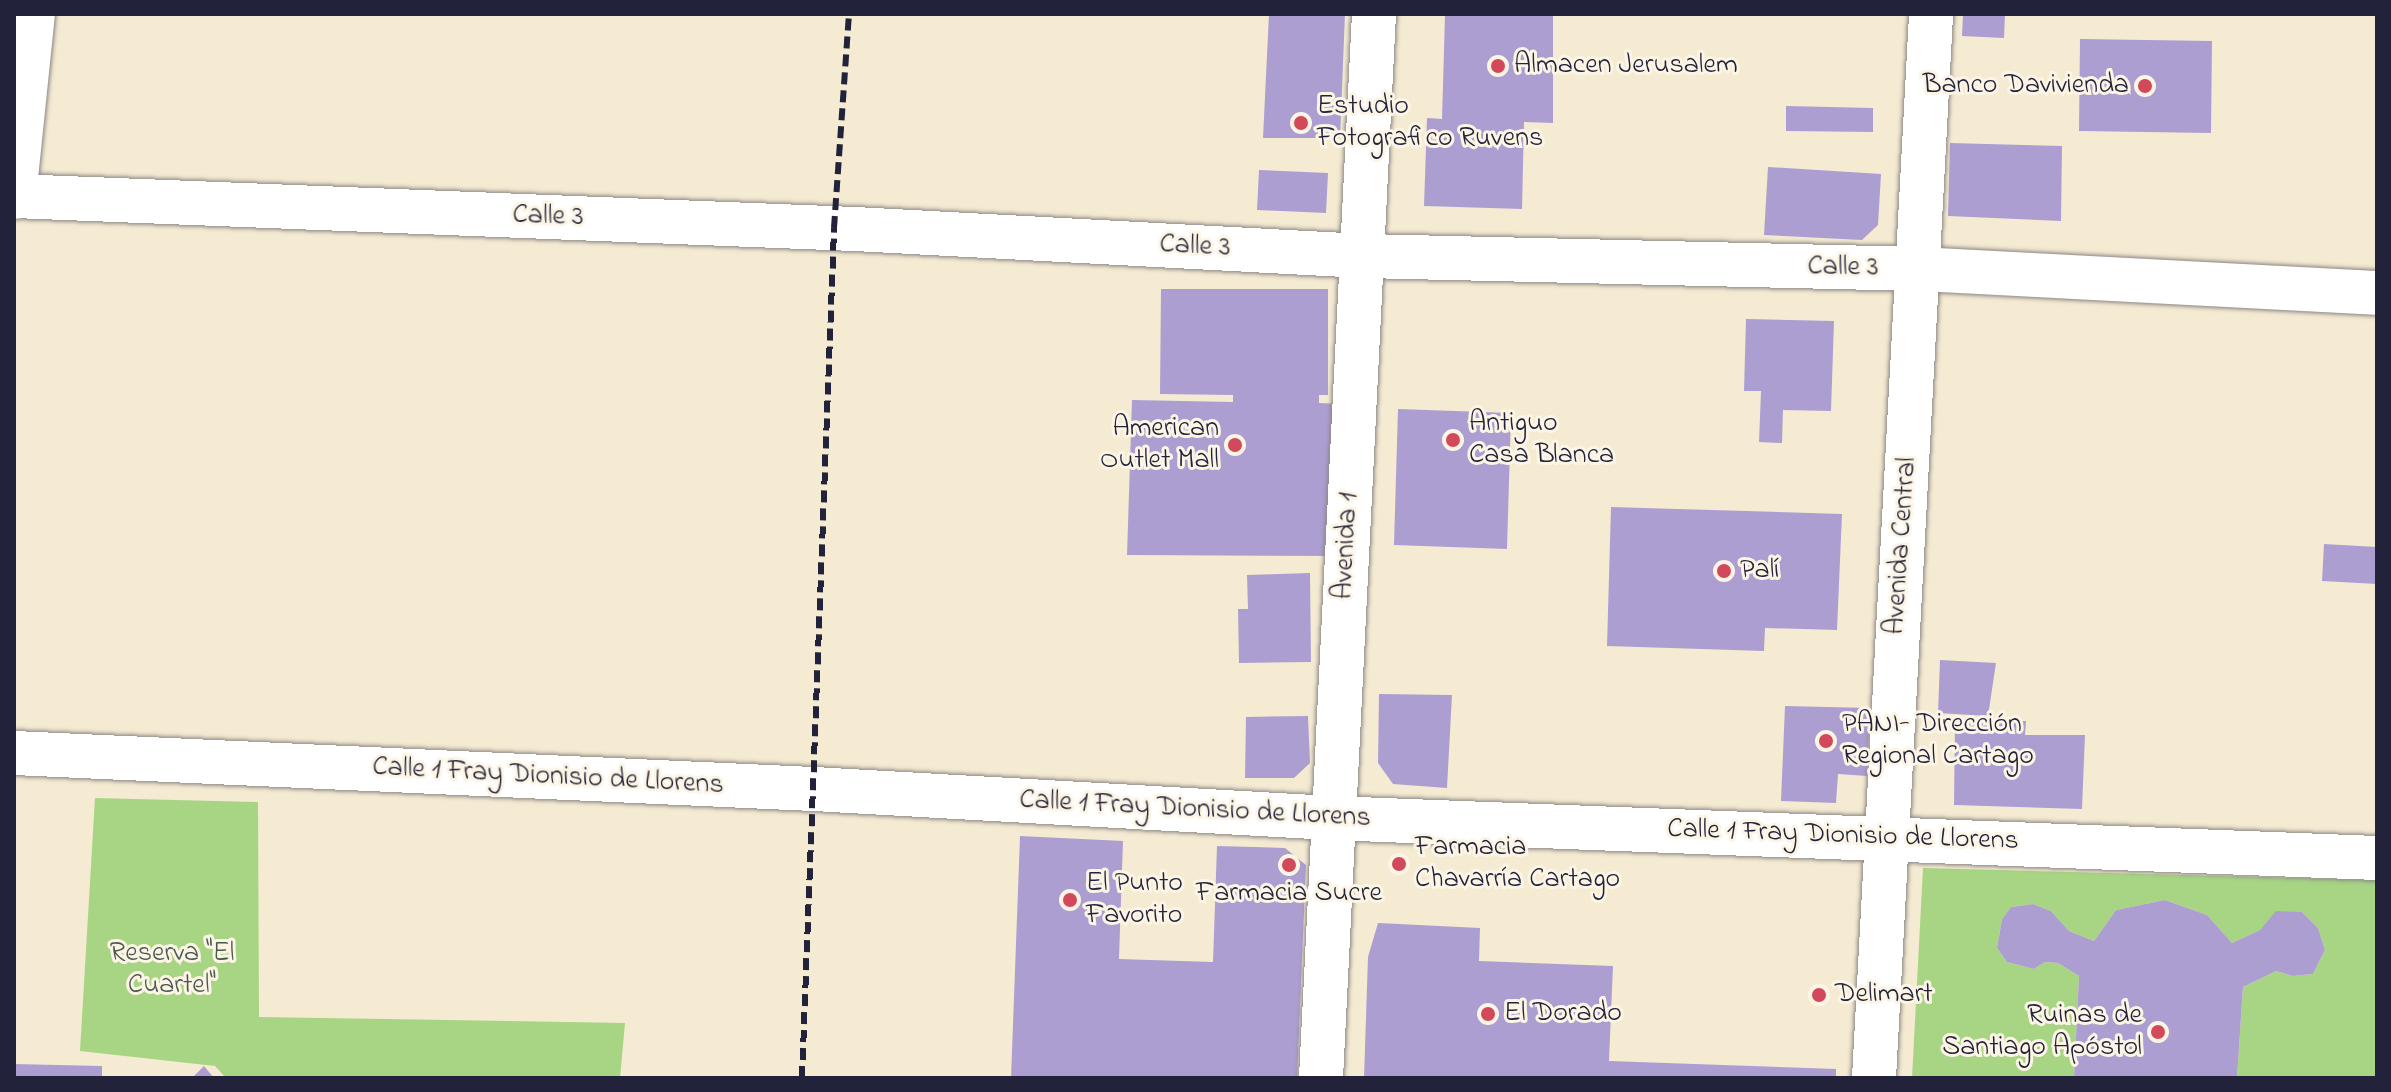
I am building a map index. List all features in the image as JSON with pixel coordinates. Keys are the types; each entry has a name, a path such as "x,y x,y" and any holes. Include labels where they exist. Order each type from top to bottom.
{"street":[{"path":"14,197 33,14"},
{"name":"Avenida 1","path":"1321,1078 1331,818 1364,256 1374,14"},
{"name":"Avenida Central","path":"1874,1078 1883,837 1920,269 1931,14"},
{"name":"Calle 3","path":"14,197 855,229 1364,256 1920,269 2377,293"},
{"name":"Calle 1 Fray Dionisio de Llorens","path":"14,753 1331,818 2377,858"}],"green space":[{"name":"Reserva \"El Cuartel\"","path":"95,798 258,802 259,1017 625,1023 620,1078 226,1078 215,1066 80,1051"},
{"path":"1923,868 2377,880 2377,1078 2237,1078 2243,987 2276,971 2293,976 2313,974 2325,950 2318,928 2302,912 2276,912 2260,930 2232,943 2207,915 2165,900 2116,910 2094,941 2069,931 2051,911 2033,904 2011,907 2002,919 1997,948 2007,962 2034,969 2045,962 2058,963 2079,976 2074,1078 1912,1078"}],"building":[{"path":"1269,14 1345,14 1340,138 1263,138"},
{"path":"1445,14 1553,14 1553,123 1524,122 1522,209 1424,206 1427,118 1442,119"},
{"path":"1963,14 2005,14 2004,38 1962,36"},
{"name":"Banco Davivienda","path":"2080,39 2212,41 2211,133 2079,131"},
{"path":"1786,106 1873,108 1873,132 1786,131"},
{"path":"1950,143 2062,146 2061,221 1948,216"},
{"path":"1768,167 1881,174 1878,225 1862,240 1764,235"},
{"path":"1259,170 1328,173 1326,213 1257,210"},
{"name":"American Outlet Mall","path":"1161,289 1328,289 1328,395 1319,395 1319,403 1342,404 1337,556 1127,555 1132,400 1233,402 1233,395 1160,394"},
{"path":"1746,319 1834,321 1831,411 1783,410 1782,443 1759,442 1761,391 1744,391"},
{"path":"1398,409 1511,413 1507,549 1394,545"},
{"name":"Palí","path":"1611,507 1842,514 1837,630 1765,628 1764,651 1607,646"},
{"path":"2324,544 2377,547 2377,584 2322,581"},
{"path":"1310,573 1311,662 1239,663 1238,609 1248,609 1247,575"},
{"path":"1940,660 1996,663 1988,716 1938,713"},
{"path":"1379,694 1452,695 1447,788 1393,784 1378,763"},
{"name":"PANI- Dirección Regional Cartago","path":"1785,706 1870,708 1867,776 1838,774 1836,803 1781,801"},
{"path":"1308,716 1310,763 1294,778 1245,778 1246,717"},
{"path":"1955,721 2026,721 2025,735 2085,735 2082,809 1954,805"},
{"name":"El Punto Favorito","path":"1020,836 1123,841 1119,959 1213,962 1217,846 1285,848 1306,865 1297,1078 1011,1078"},
{"name":"Ruinas de Santiago Apóstol","path":"2165,900 2207,915 2232,943 2260,930 2276,911 2302,912 2318,928 2325,950 2313,974 2293,976 2276,971 2243,987 2237,1078 2074,1078 2079,976 2058,963 2045,962 2034,969 2007,962 1997,948 2002,919 2011,907 2033,904 2051,911 2069,931 2094,941 2116,910"},
{"name":"El Dorado","path":"1378,923 1480,928 1479,961 1613,966 1609,1061 1836,1069 1836,1078 1364,1078 1368,957"},
{"path":"14,1064 102,1066 102,1078 14,1078"},
{"path":"204,1066 214,1078 192,1078"}],"railway":[{"path":"802,1078 834,228 849,14"}],"place":[{"name":"Almacen Jerusalem","path":"1498,66"},
{"name":"Banco Davivienda","path":"2145,86"},
{"name":"Estudio Fotografico Ruvens","path":"1301,123"},
{"name":"Antiguo Casa Blanca","path":"1453,440"},
{"name":"American Outlet Mall","path":"1235,445"},
{"name":"Palí","path":"1724,571"},
{"name":"PANI- Dirección Regional Cartago","path":"1826,741"},
{"name":"Farmacia Chavarría Cartago","path":"1399,864"},
{"name":"Farmacia Sucre","path":"1289,865"},
{"name":"El Punto Favorito","path":"1070,900"},
{"name":"Delimart","path":"1819,995"},
{"name":"El Dorado","path":"1488,1014"},
{"name":"Ruinas de Santiago Apóstol","path":"2158,1032"}]}
